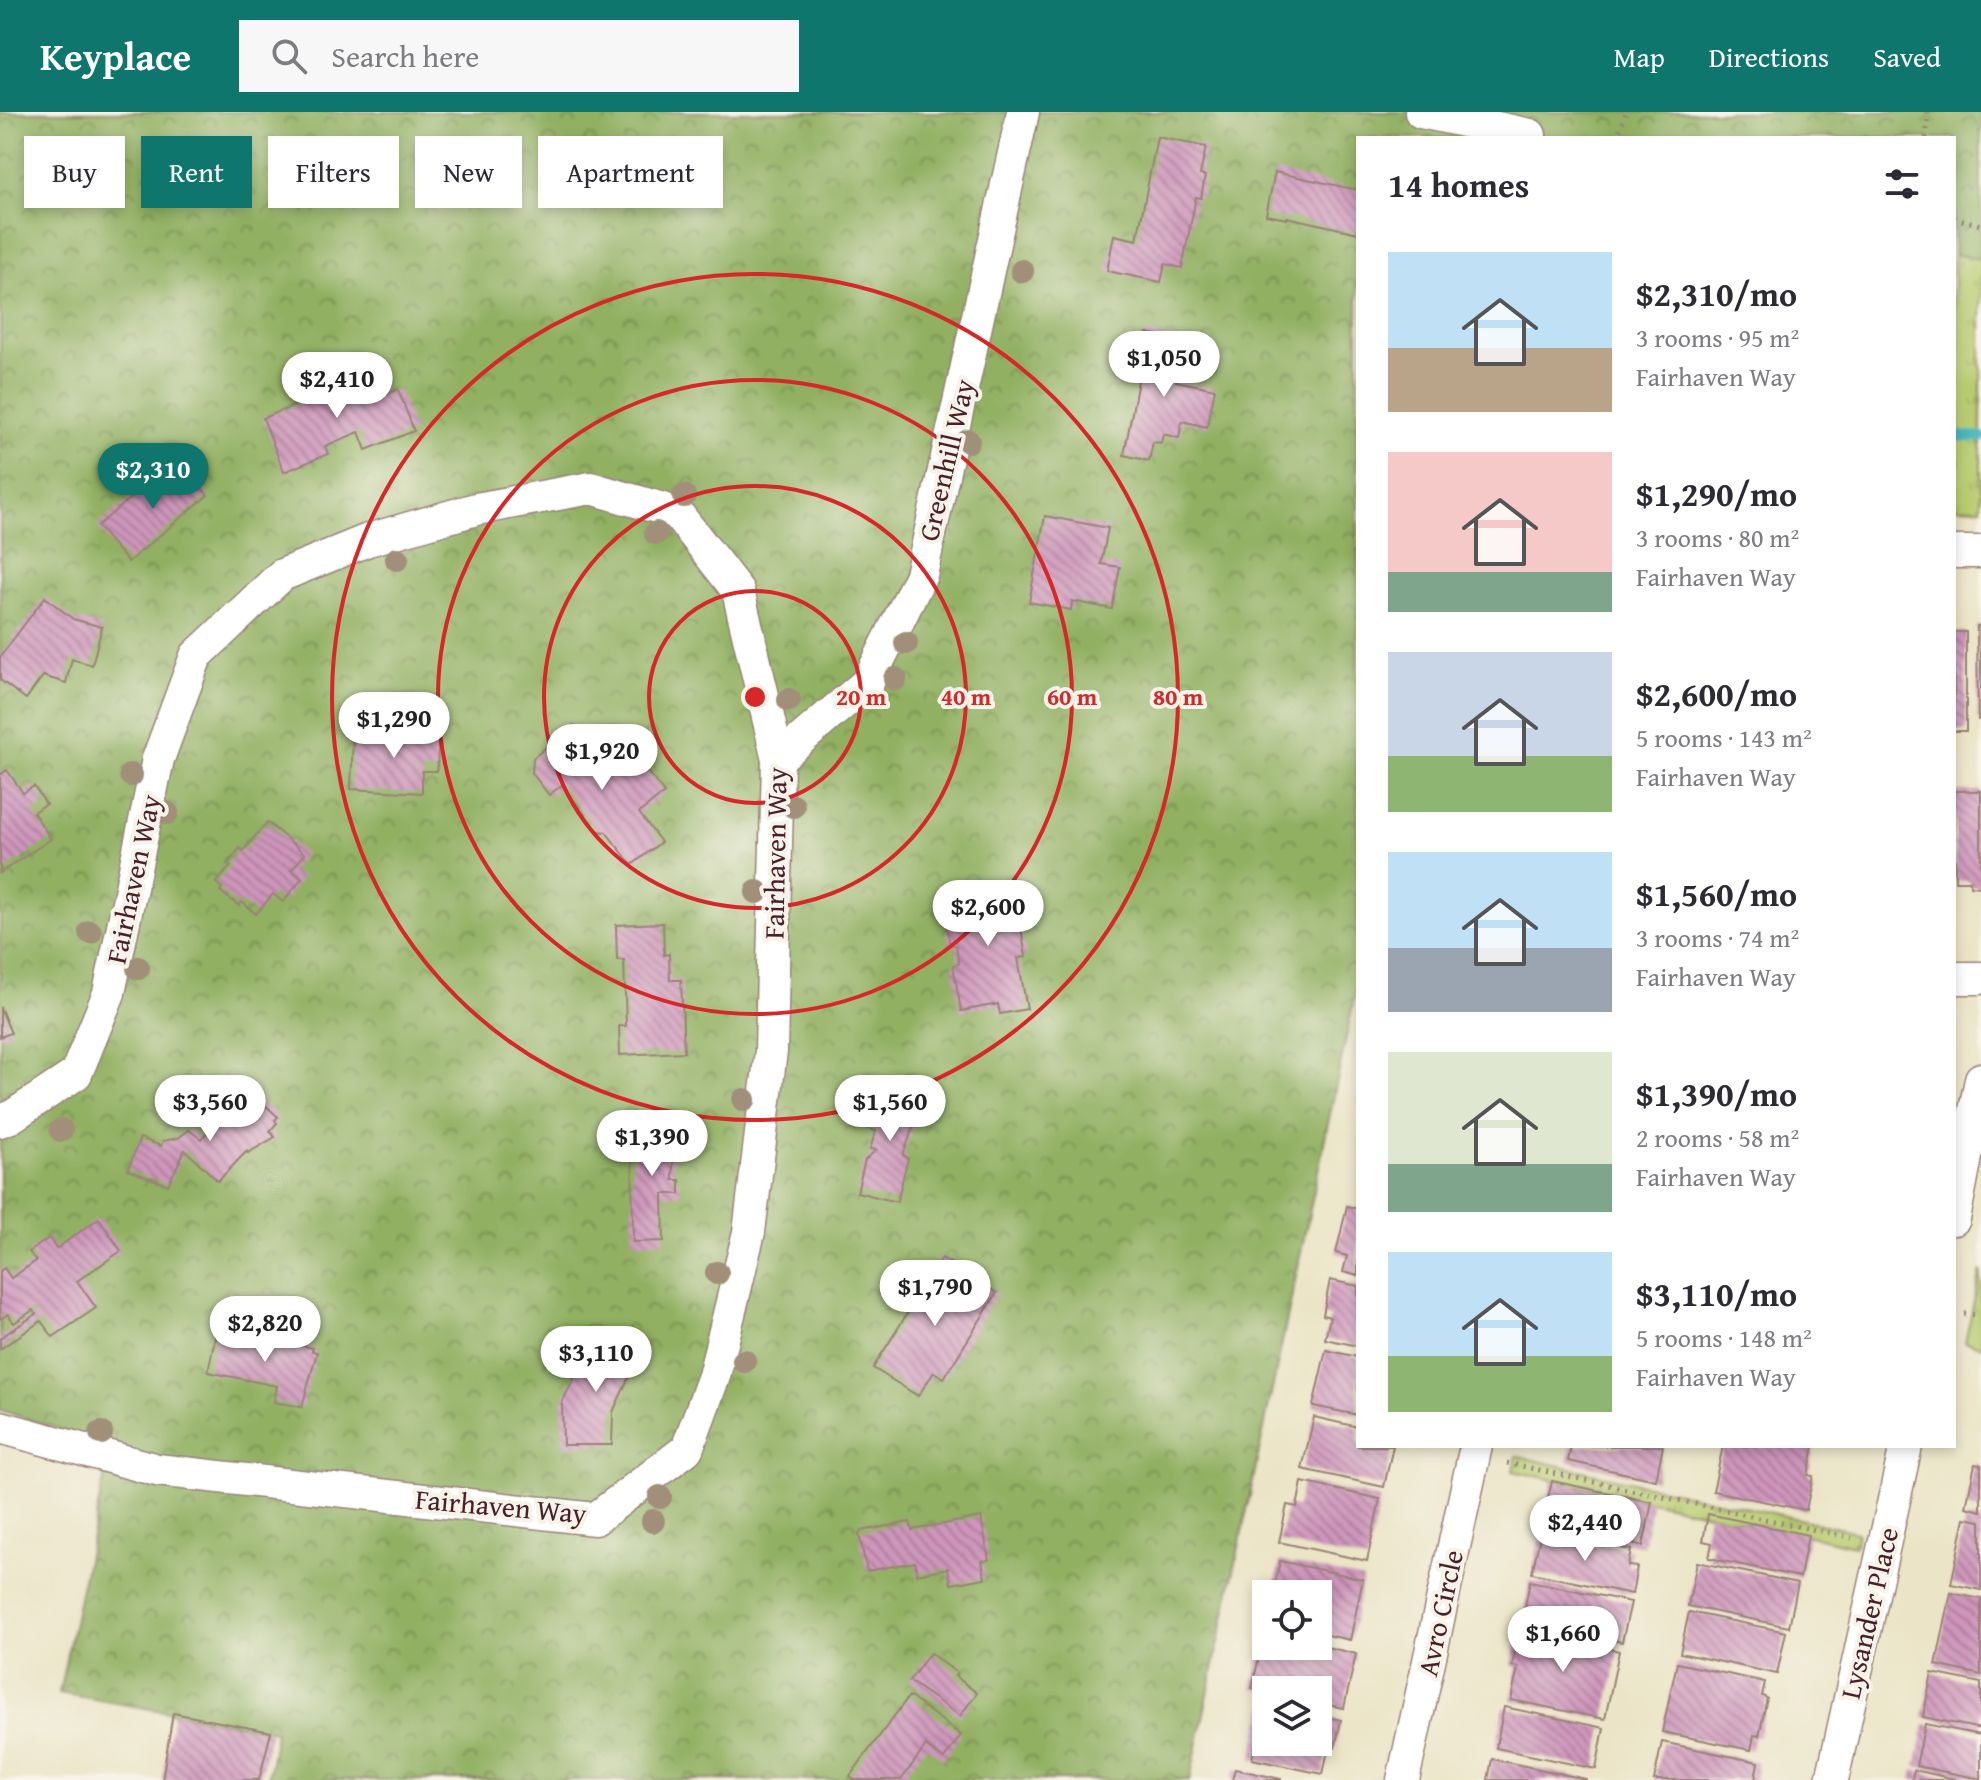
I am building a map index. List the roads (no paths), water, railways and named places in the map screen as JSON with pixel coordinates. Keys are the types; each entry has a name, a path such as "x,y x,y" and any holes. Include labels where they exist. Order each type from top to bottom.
{"street":[{"name":"Greenhill Way","path":"778,759 868,682 921,575 1023,112"},
{"path":"1421,112 1530,135"},
{"name":"Fairhaven Way","path":"0,1121 76,1074 109,993 158,759 196,656 282,575 368,540 476,509 591,488 677,513 738,591 778,759 771,1051 749,1232 714,1376 687,1449 595,1519 157,1470 0,1427"},
{"path":"1956,552 1981,552"},
{"path":"1956,978 1981,978"},
{"path":"1956,1209 1981,1079"},
{"name":"Lysander Place","path":"1832,1780 1906,1448"},
{"name":"Avro Circle","path":"1403,1780 1475,1451"}],"waterway":[{"path":"1956,436 1981,437"}]}
